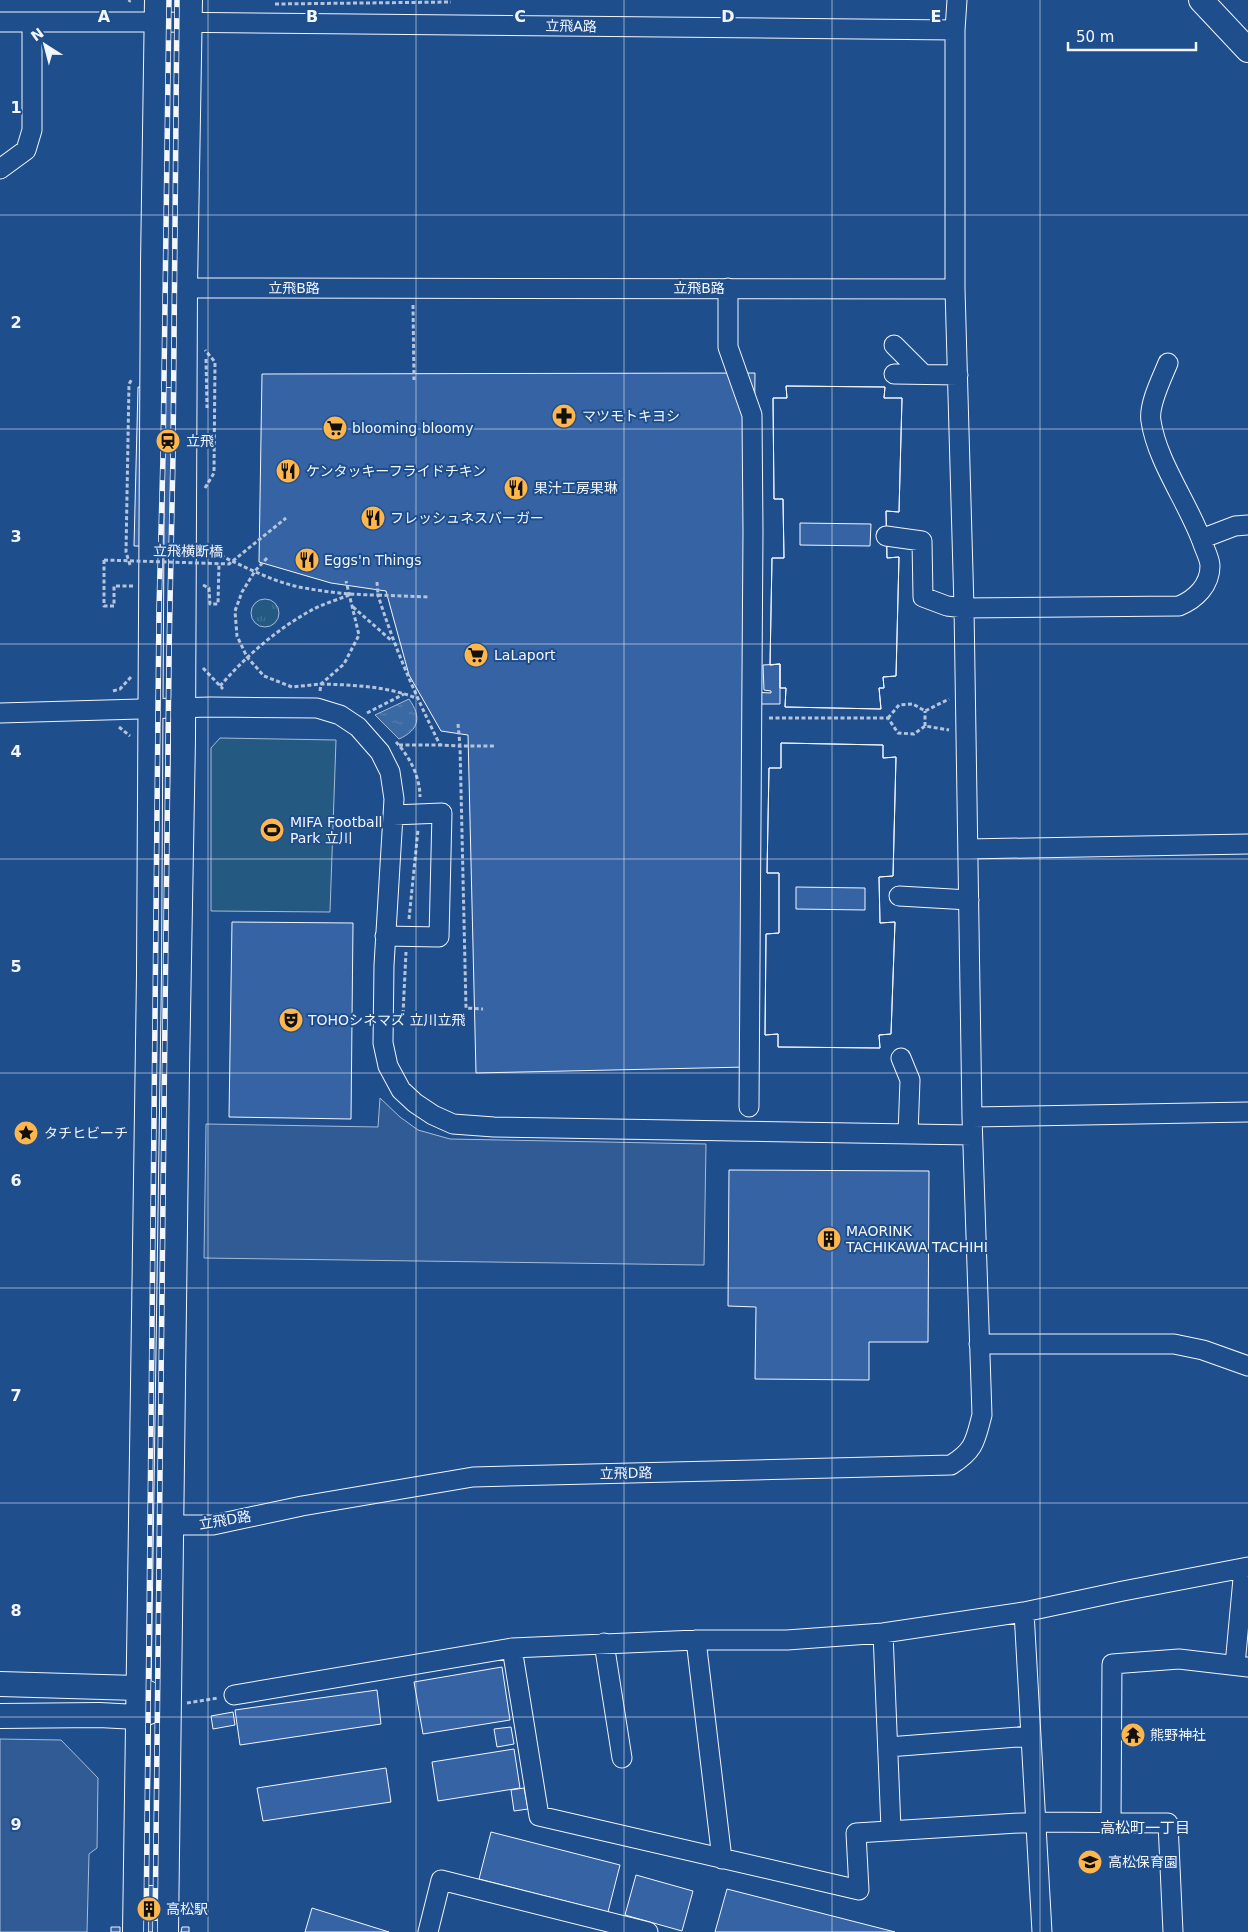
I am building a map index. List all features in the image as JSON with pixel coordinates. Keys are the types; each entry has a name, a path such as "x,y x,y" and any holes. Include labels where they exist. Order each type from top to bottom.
{"main road":[{"path":"1201,0 1246,45"},
{"path":"135,1932 138,1779 137,1688 148,1074 153,263 157,11"},
{"path":"166,1932 178,1704 172,1526 183,708 185,288 190,11"},
{"path":"0,1684 137,1688 178,1704"},
{"path":"0,1716 99,1715 137,1717 178,1704"}],"street":[{"path":"955,289 955,30 958,0"},
{"name":"立飛A路","path":"0,22 32,22 157,11 190,11 955,30"},
{"path":"0,169 26,150 32,130 32,22"},
{"name":"立飛B路","path":"185,288 955,289"},
{"path":"728,288 728,347 752,415 754,532 749,1107"},
{"name":"立飛D路","path":"172,1526 213,1525 302,1506 474,1477 951,1465 966,1456 975,1440 982,1415 972,1126 964,608 955,289"},
{"path":"894,345 923,374"},
{"path":"886,536 922,541 923,597 946,606 964,608 1179,606 1191,601 1205,586 1210,565 1201,539 1155,440 1150,418 1156,393 1168,363"},
{"path":"894,374 958,375"},
{"path":"1201,539 1236,526 1248,525"},
{"path":"0,713 183,708 317,708 340,715 358,728 380,752 390,772 394,798 385,936 383,1044 388,1066 401,1090 415,1103 433,1115 453,1124 494,1127 908,1134 972,1126 1248,1112"},
{"path":"385,936 440,937 442,813 394,815"},
{"path":"968,849 1248,844"},
{"path":"899,896 969,900"},
{"path":"901,1058 910,1080 908,1134"},
{"path":"979,1344 1174,1344 1203,1350 1248,1366"},
{"path":"234,1695 512,1648 696,1640 787,1640 883,1633 1024,1612 1246,1568 1242,1666 1179,1659 1112,1664 1111,1822"},
{"path":"1024,1612 1042,1932"},
{"path":"883,1633 891,1829"},
{"path":"696,1640 722,1859"},
{"path":"604,1643 622,1758"},
{"path":"512,1648 539,1816 859,1890 856,1833 891,1829 1036,1822 1168,1823 1173,1932"},
{"path":"888,1747 1031,1736"},
{"path":"428,1932 441,1880 648,1932"}],"path":[{"path":"274,4 451,2"},
{"path":"413,302 414,380"},
{"path":"204,498 205,488 214,473 215,362 205,349"},
{"path":"206,412 207,363"},
{"path":"132,571 126,552 126,473 129,384 137,372"},
{"name":"立飛横断橋","path":"136,580 136,586 114,586 114,606 104,606 104,560 229,564 286,518"},
{"path":"203,566 203,546 255,571 297,586 350,595 430,597"},
{"path":"267,558 255,571 242,592 235,611 238,636 247,657 264,676 292,687 321,684 365,686 417,698"},
{"path":"203,585 210,590 210,604 218,604 218,563"},
{"path":"203,576 203,594"},
{"path":"319,697 321,684 344,664 358,636 346,581"},
{"path":"377,582 378,595 392,641 440,745"},
{"path":"220,686 247,657 310,611 350,595"},
{"path":"353,607 392,641"},
{"path":"201,667 224,690"},
{"path":"109,692 120,689 135,673"},
{"path":"948,690 949,706"},
{"path":"367,713 406,694"},
{"path":"925,711 949,699"},
{"path":"763,718 888,718 899,705 913,704 925,711"},
{"path":"359,710 367,713 373,719"},
{"path":"925,711 925,726"},
{"path":"888,718 898,732 914,734 925,726 950,730"},
{"path":"950,722 950,740"},
{"path":"458,724 466,1008 483,1009"},
{"path":"392,738 414,767 420,787 420,814 407,936 402,1022"},
{"path":"399,745 496,746"},
{"path":"178,1704 234,1695"}],"green space":[{"path":"265,599 275,603 279,613 275,623 265,627 255,623 251,613 255,603"},
{"name":"MIFA Football Park 立川","path":"220,738 336,740 330,912 211,911 211,748"}],"shaded area":[{"path":"380,1098 400,1117 418,1130 450,1139 706,1144 704,1265 204,1258 206,1124 378,1127"},
{"path":"0,1739 61,1740 98,1778 97,1848 89,1854 87,1932 0,1932"}],"water":[{"path":"409,699 416,712 416,722 411,731 399,739 375,715"}],"building":[{"path":"755,373 747,1067 476,1073 468,735 441,731 409,675 386,591 331,583 259,562 262,374"},
{"path":"786,386 885,387 884,398 902,398 899,512 886,511 887,558 899,557 896,676 883,677 884,688 879,688 881,709 785,707 786,688 780,688 780,664 770,665 772,558 784,558 783,499 774,499 773,398 787,398","holes":["800,523 871,524 870,546 800,545"]},
{"path":"786,386 885,387 884,398 902,398 899,512 886,511 887,558 899,557 896,676 883,677 884,688 879,688 881,709 785,707 786,688 780,688 780,664 770,665 772,558 784,558 783,499 774,499 773,398 787,398"},
{"path":"138,387 195,388 191,547 134,546"},
{"path":"780,664 780,704 751,704 751,692 771,693 771,691 764,690 763,665"},
{"path":"781,743 883,745 883,758 896,757 893,876 879,877 880,923 895,922 891,1034 879,1035 880,1048 778,1047 778,1034 765,1035 766,934 779,933 779,873 767,873 769,768 781,768","holes":["796,887 865,888 865,910 796,909"]},
{"path":"781,743 883,745 883,758 896,757 893,876 879,877 880,923 895,922 891,1034 879,1035 880,1048 778,1047 778,1034 765,1035 766,934 779,933 779,873 767,873 769,768 781,768"},
{"name":"TOHOシネマズ 立川立飛","path":"232,922 353,923 351,1119 229,1117"},
{"name":"MAORINK TACHIKAWA TACHIHI","path":"729,1170 929,1171 928,1342 869,1342 869,1380 755,1379 756,1307 728,1306"},
{"path":"502,1667 510,1720 423,1734 414,1682"},
{"path":"377,1690 381,1724 240,1745 235,1710"},
{"path":"233,1712 235,1725 213,1729 211,1716"},
{"path":"511,1727 514,1744 497,1747 494,1729"},
{"path":"514,1749 520,1788 438,1801 432,1762"},
{"path":"386,1768 391,1802 263,1821 257,1788"},
{"path":"524,1788 528,1809 514,1811 511,1790"},
{"path":"491,1832 620,1865 608,1912 479,1879"},
{"path":"636,1875 693,1891 682,1931 625,1915"},
{"name":"高松駅","path":"170,1885 170,1932 129,1932 129,1886"},
{"path":"727,1889 895,1932 715,1932"},
{"path":"312,1908 389,1932 305,1932"},
{"path":"111,1927 120,1927 120,1932 111,1932"},
{"path":"182,1927 189,1927 189,1932 181,1932"}],"railway":[{"path":"146,1932 159,610 169,0"},
{"path":"155,1932 177,0"}],"place":[{"name":"マツモトキヨシ","path":"564,416"},
{"name":"blooming bloomy","path":"335,428"},
{"name":"立飛","path":"168,441"},
{"name":"ケンタッキーフライドチキン","path":"288,471"},
{"name":"果汁工房果琳","path":"516,488"},
{"name":"フレッシュネスバーガー","path":"373,518"},
{"name":"Eggs'n Things","path":"307,560"},
{"name":"LaLaport","path":"476,655"},
{"name":"MIFA Football Park 立川","path":"272,830"},
{"name":"TOHOシネマズ 立川立飛","path":"291,1020"},
{"name":"タチヒビーチ","path":"26,1133"},
{"name":"MAORINK TACHIKAWA TACHIHI","path":"829,1239"},
{"name":"熊野神社","path":"1133,1735"},
{"name":"高松保育園","path":"1090,1862"},
{"name":"高松駅","path":"149,1909"}],"district":[{"name":"高松町一丁目","path":"1145,1828"}]}
